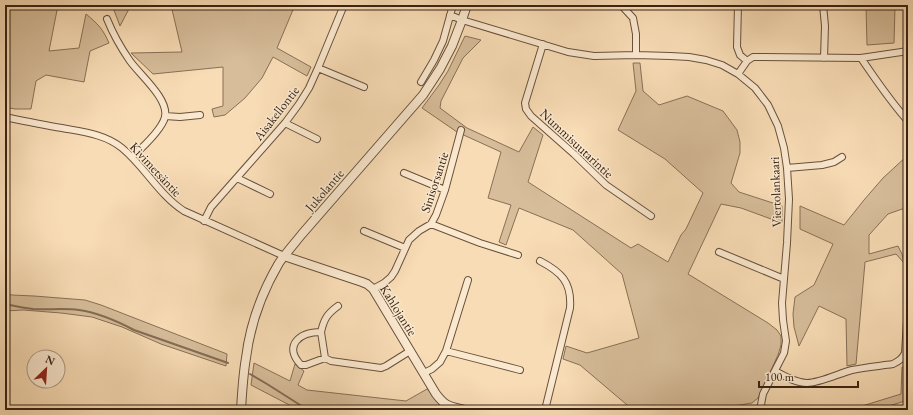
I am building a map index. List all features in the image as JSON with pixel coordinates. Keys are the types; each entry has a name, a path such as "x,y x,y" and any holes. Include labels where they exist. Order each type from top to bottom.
{"street":[{"name":"Aisakellontie","path":"204,221 211,207 285,123 299,104 309,88 344,5"},
{"path":"421,82 443,41 453,5"},
{"name":"Jukolantie","path":"241,410 246,357 252,325 270,280 284,256 302,234 423,94 440,69 452,46 466,5"},
{"path":"621,5 633,18 636,34 636,55"},
{"path":"738,5 736,47 740,55 746,61"},
{"path":"823,5 825,26 824,58"},
{"name":"Viertolankaari","path":"450,15 568,52 594,56 670,56 706,60 722,65 738,74 755,88 768,105 778,126 784,148 790,199 782,303 786,341 784,353 763,394 760,410"},
{"path":"107,19 112,32 130,62 161,98 164,107 165,116 162,124 132,157"},
{"name":"Nummisuutarintie","path":"543,44 525,103 526,109 531,116 606,185 651,216"},
{"path":"738,74 746,61 753,58 861,58 908,52"},
{"path":"861,58 883,90 908,121"},
{"path":"318,68 364,87"},
{"path":"165,116 180,117 200,115"},
{"name":"Kivimetsäntie","path":"5,118 90,134 111,140 132,157 174,205 204,221 284,256"},
{"path":"285,123 318,139"},
{"name":"Sinisorsantie","path":"373,289 391,277 409,240 419,231 431,224 436,215 445,190 461,130"},
{"path":"787,168 822,165 834,162 842,157"},
{"path":"404,173 445,190"},
{"path":"237,178 270,194"},
{"path":"431,224 480,243 518,255"},
{"path":"364,231 405,248"},
{"path":"719,252 784,279"},
{"name":"Kahlojantie","path":"284,256 362,282 373,289 442,402 452,408 465,410"},
{"path":"540,261 562,276 571,297 570,308 545,410"},
{"path":"424,373 432,369 440,362 446,351 468,280"},
{"path":"775,371 786,377 807,383 853,370 899,362 905,353 908,305"},
{"path":"325,358 321,332 323,322 338,306"},
{"path":"321,332 305,335 298,338 294,343 293,351 297,361 301,365 306,365 325,358 331,361 381,368 410,351"},
{"path":"446,351 520,370"}],"shaded area":[{"path":"5,5 58,5 49,51 79,48 86,14 100,27 109,43 90,51 84,82 46,75 36,81 31,109 15,109 5,107"},
{"path":"112,5 131,5 120,26"},
{"path":"171,5 295,5 277,48 311,67 307,76 273,57 262,78 245,98 225,115 214,117 212,109 223,106 223,67 153,74 131,53 182,52"},
{"path":"866,5 908,5 908,8 895,7 894,43 867,45"},
{"path":"465,36 481,40 463,58 441,101 440,108 467,128 519,152 533,127 543,135 528,182 631,248 638,244 668,262 703,193 665,159 618,130 636,91 633,63 640,63 643,91 659,105 687,96 723,111 737,130 740,142 740,153 731,183 739,192 782,206 782,223 741,208 721,204 688,274 768,323 777,330 781,336 781,345 778,355 758,398 752,403 727,407 725,410 633,410 580,365 563,359 566,346 587,353 639,338 622,274 573,230 519,208 506,245 499,242 511,205 488,198 501,152 457,132 422,108 448,71"},
{"path":"908,155 908,207 888,214 869,235 869,254 898,246 904,263 896,254 865,262 856,364 847,366 846,319 819,306 799,346 794,327 793,314 795,297 814,285 833,244 800,229 800,206 844,225 883,178"},
{"path":"5,293 12,295 85,300 101,305 227,354 226,366 161,344 122,327 92,317 23,310 5,311"},
{"path":"254,363 290,381 295,364 304,371 298,385 307,390 406,401 427,389 450,410 299,410 251,385"},
{"path":"902,367 908,368 908,400 876,410 862,410 862,406 901,394"}],"waterway":[{"path":"5,304 22,308 73,309 94,313 134,330 228,363"},
{"path":"250,374 308,410"}]}
